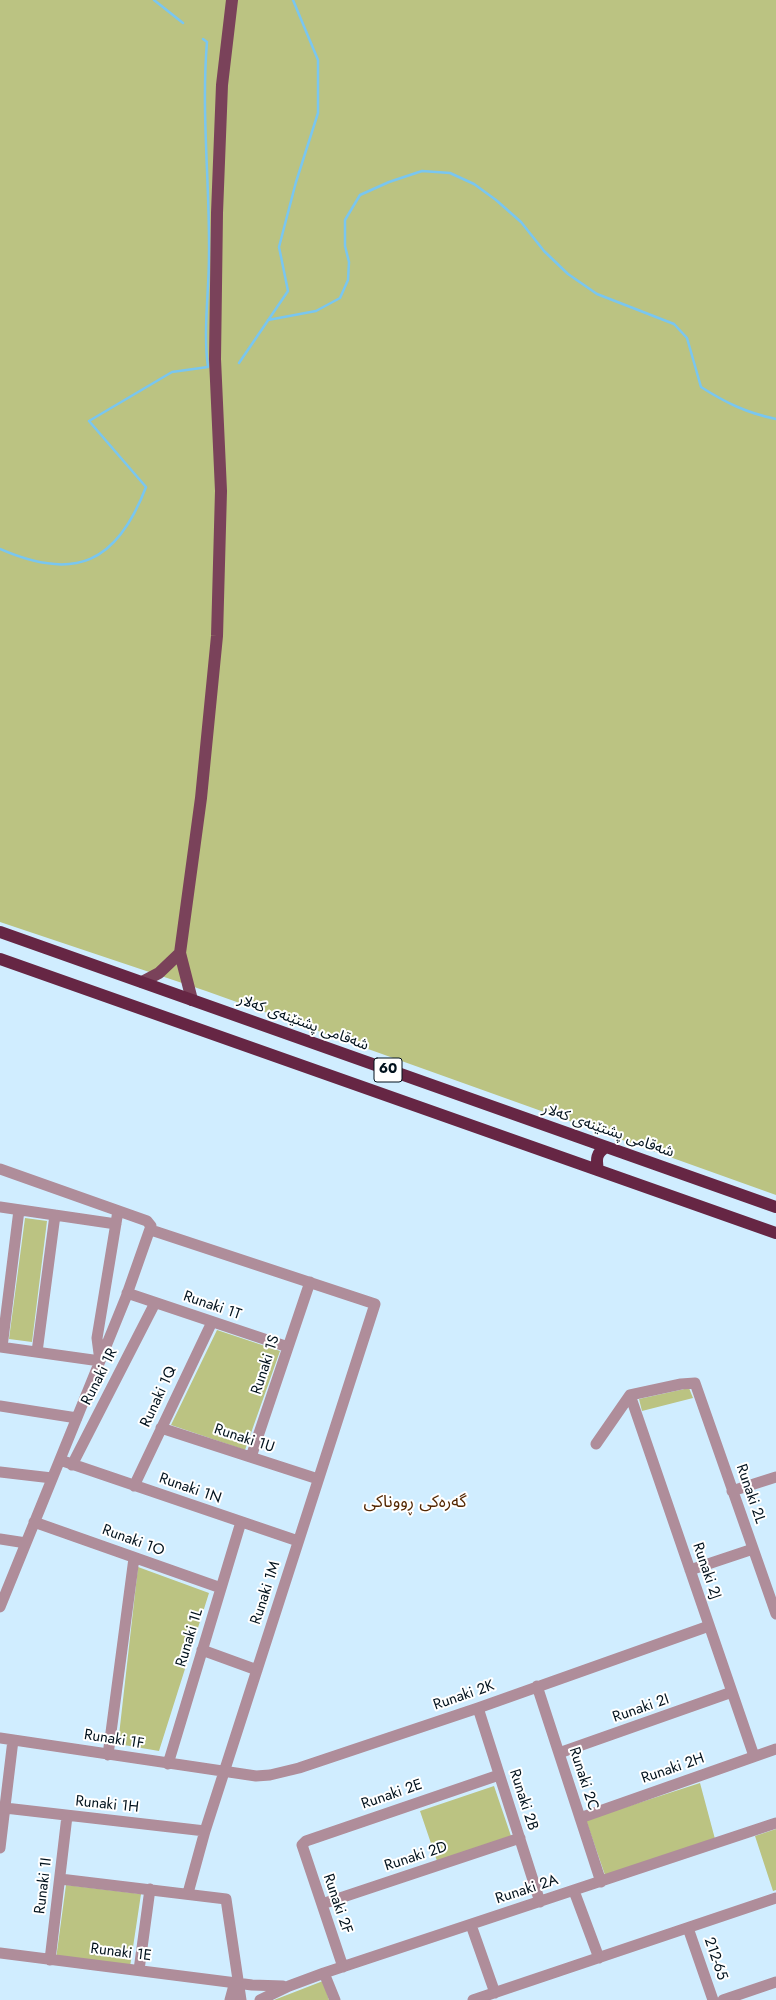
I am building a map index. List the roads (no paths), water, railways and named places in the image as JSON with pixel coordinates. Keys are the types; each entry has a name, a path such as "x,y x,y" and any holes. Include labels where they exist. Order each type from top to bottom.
{"highway":[{"name":"شەقامی پشتێنەی کەلار","path":"0,932 776,1207"},
{"name":"60","path":"0,959 776,1233"},
{"path":"598,1170 597,1157 599,1152 606,1147"}],"main road":[{"path":"192,1000 180,953 201,798 217,636 221,491 215,359 217,221 222,92 232,0"},
{"path":"142,982 167,967 180,953"}],"street":[{"path":"0,1169 147,1221 150,1224 151,1230 100,1361 1,1603"},
{"path":"0,1207 116,1224"},
{"path":"19,1210 1,1347 100,1361"},
{"path":"100,1361 97,1338 118,1211"},
{"path":"37,1352 55,1215"},
{"path":"151,1230 310,1282"},
{"name":"Runaki 1M","path":"188,1893 205,1831 375,1304 310,1282"},
{"name":"Runaki 1S","path":"251,1457 310,1282"},
{"name":"Runaki 1T","path":"127,1293 288,1347"},
{"name":"Runaki 1R","path":"72,1465 155,1302"},
{"name":"Runaki 1Q","path":"134,1486 212,1322"},
{"name":"Runaki 2L","path":"630,1395 681,1384 695,1383 776,1614"},
{"path":"596,1444 630,1395"},
{"name":"Runaki 2J","path":"630,1395 754,1756"},
{"path":"0,1406 77,1418"},
{"name":"Runaki 1U","path":"161,1428 318,1479"},
{"name":"Runaki 1N","path":"60,1460 298,1541"},
{"path":"0,1472 52,1478"},
{"path":"732,1490 776,1476"},
{"name":"Runaki 1O","path":"34,1522 221,1588"},
{"name":"Runaki 1L","path":"168,1764 241,1522"},
{"path":"0,1539 26,1543"},
{"path":"690,1570 753,1549"},
{"path":"108,1755 134,1558"},
{"name":"Runaki 2K","path":"224,1772 270,1775 299,1768 478,1708 710,1626"},
{"path":"202,1650 257,1670"},
{"name":"Runaki 2C","path":"537,1686 601,1882"},
{"name":"Runaki 2I","path":"559,1753 732,1692"},
{"name":"Runaki 2B","path":"478,1708 540,1902"},
{"name":"Runaki 1F","path":"0,1738 224,1772"},
{"path":"0,1848 13,1740"},
{"name":"Runaki 2H","path":"580,1818 776,1749"},
{"name":"Runaki 2E","path":"303,1851 302,1845 306,1841 500,1775"},
{"name":"Runaki 1H","path":"5,1808 205,1831"},
{"name":"Runaki 1I","path":"50,1960 67,1816"},
{"name":"Runaki 2A","path":"288,1986 776,1823"},
{"name":"Runaki 2D","path":"322,1904 520,1838"},
{"name":"Runaki 2F","path":"303,1851 343,1967"},
{"path":"60,1879 188,1893 226,1899 241,2000"},
{"path":"139,1970 150,1889"},
{"path":"574,1891 599,1958"},
{"path":"473,2000 776,1898"},
{"path":"471,1925 495,1993"},
{"name":"212-65","path":"688,1928 713,2000"},
{"name":"Runaki 1E","path":"0,1954 273,1987 288,1986"},
{"path":"324,1973 334,2000"},
{"path":"230,2000 233,1989 239,1982"},
{"path":"723,2000 776,1982"},
{"path":"260,2000 288,1986"}],"waterway":[{"path":"154,0 183,23"},
{"path":"239,363 288,291 279,247 296,182 318,113 318,60 293,0"},
{"path":"0,549 27,559 50,564 72,564 90,559 107,549 122,533 134,513 146,487 89,421 172,372 208,367 206,325 209,269 209,228 205,122 205,69 207,42 203,39"},
{"path":"268,320 316,311 340,298 348,280 349,262 345,246 345,220 360,195 389,182 422,171 450,173 474,184 496,200 521,222 544,251 568,274 597,294 674,324 687,338 701,387 737,407 776,419"}],"district":[{"name":"گەرەکی ڕووناکی","path":"415,1503"}]}
